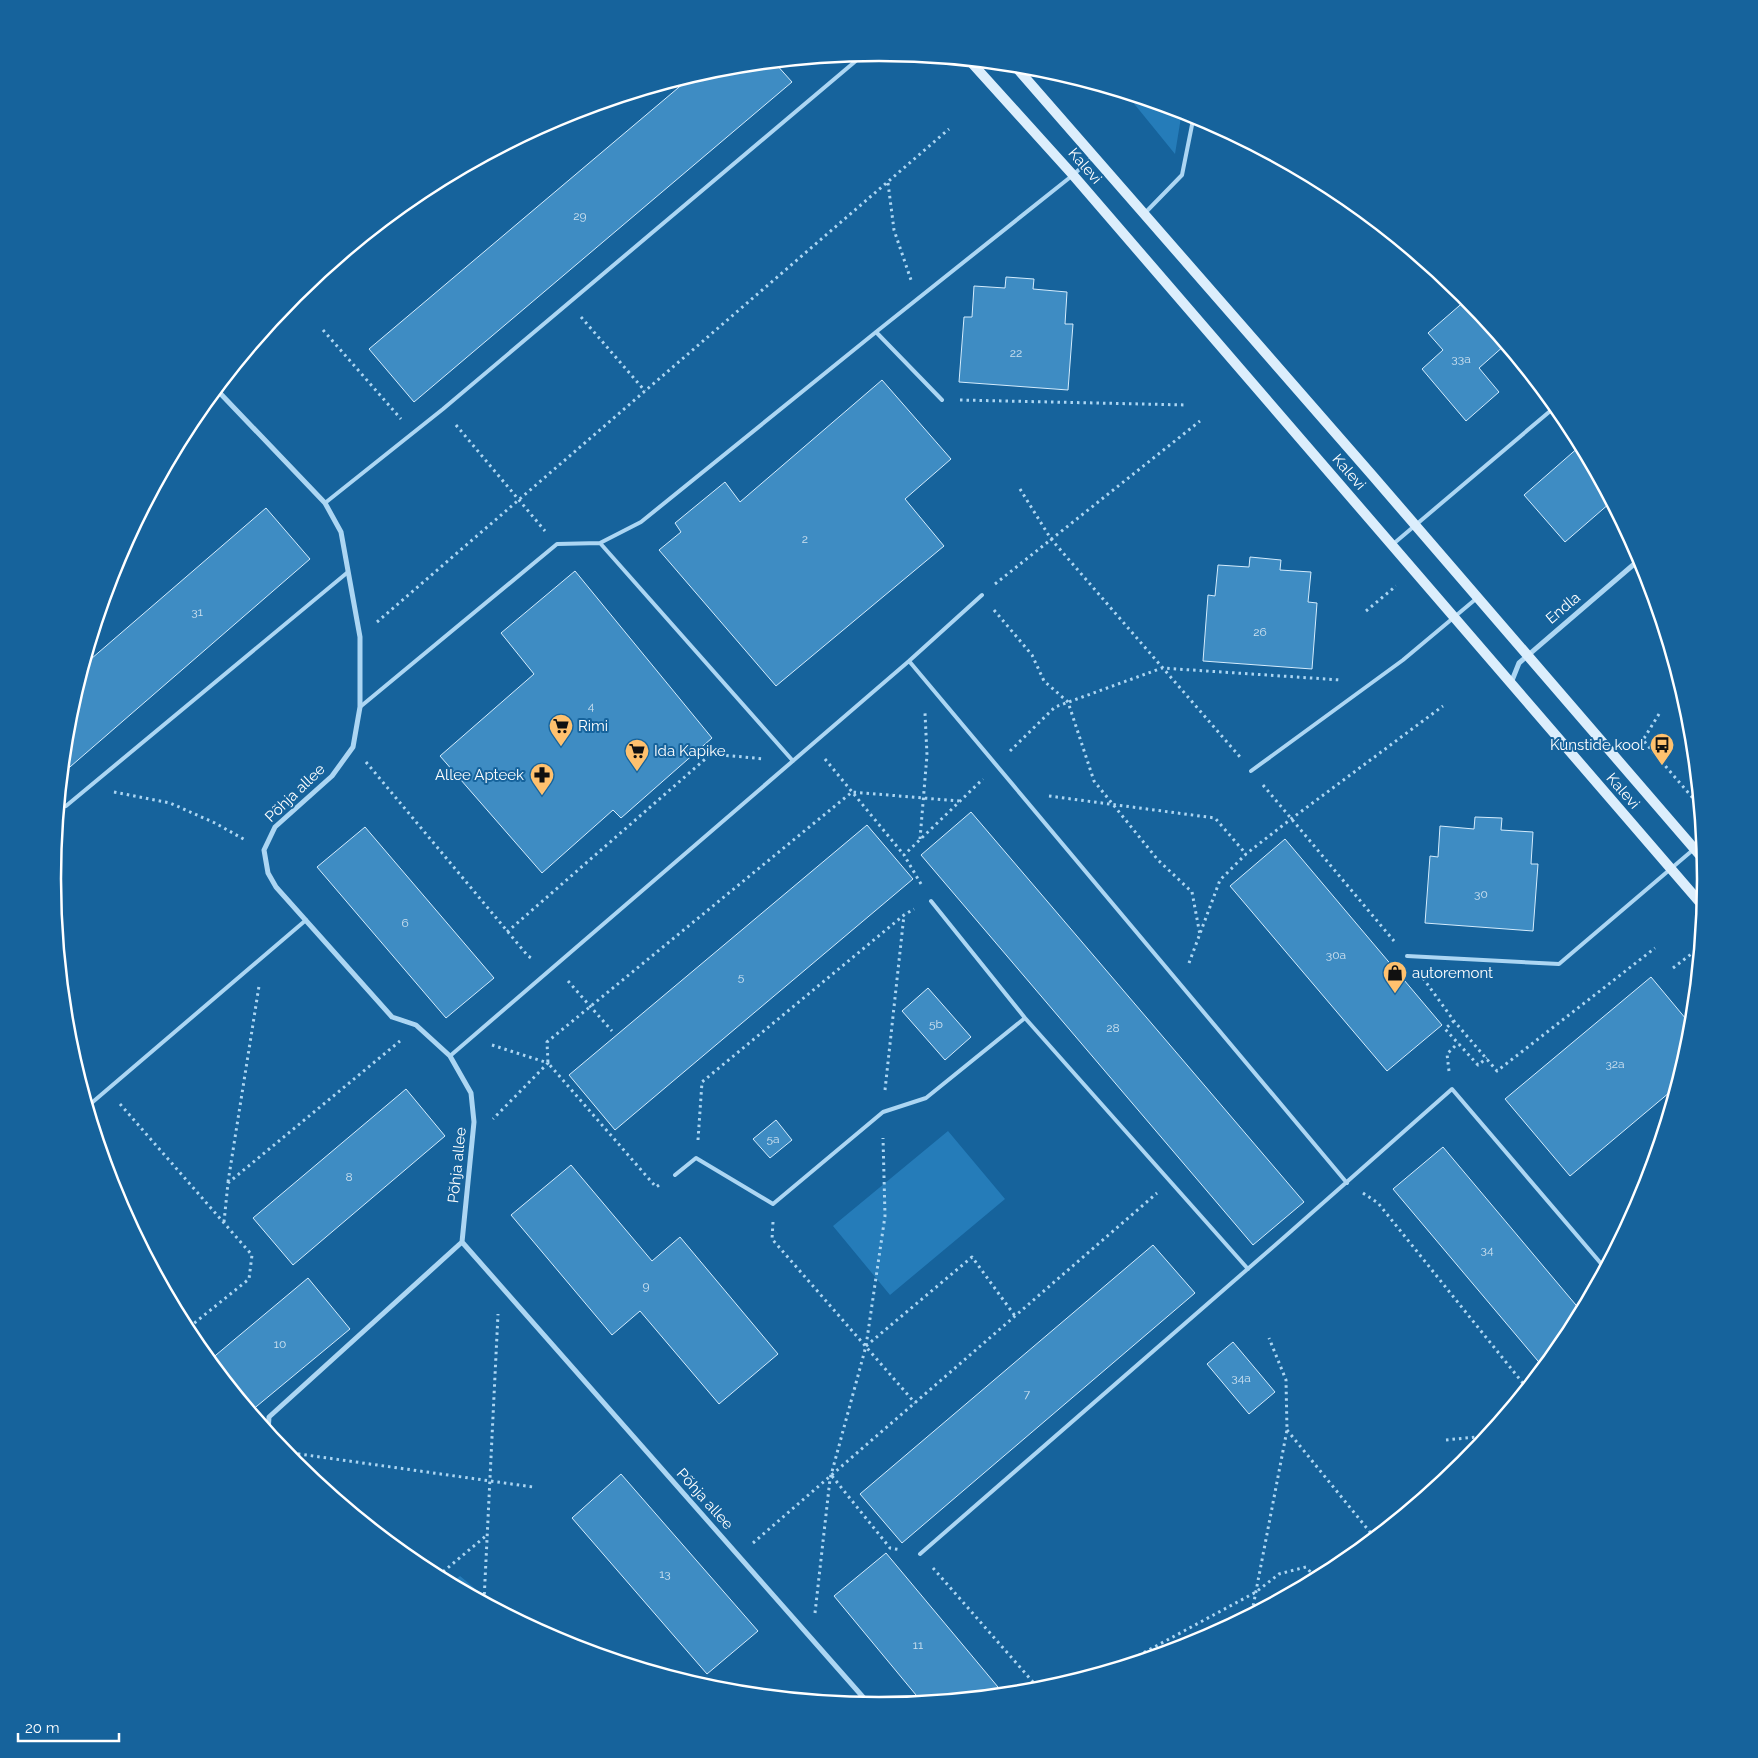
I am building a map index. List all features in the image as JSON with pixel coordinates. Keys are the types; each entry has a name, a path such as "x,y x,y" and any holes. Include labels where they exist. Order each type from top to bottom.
{"main road":[{"name":"Kalevi","path":"974,67 1073,175 1696,898"},
{"name":"Kalevi","path":"1022,74 1694,849"}],"street":[{"name":"Põhja allee","path":"221,394 325,503 341,532 360,638 360,707 353,746 332,776 275,827 264,850 268,873 276,887 392,1018 416,1025 450,1056 471,1093 474,1122 462,1242 863,1696"},
{"name":"Endla","path":"1511,683 1519,663 1527,655 1634,564"},
{"path":"269,1423 269,1417 462,1242"}],"lane":[{"path":"325,503 443,409 855,62"},
{"path":"1144,214 1182,175 1192,123"},
{"path":"360,707 557,544 600,543 641,522 1073,175 1094,156"},
{"path":"876,332 942,400"},
{"path":"1392,544 1550,412"},
{"path":"600,543 793,761"},
{"path":"65,806 348,572"},
{"path":"450,1056 909,662 982,596"},
{"path":"1251,770 1402,660 1477,598"},
{"path":"909,662 1347,1183"},
{"path":"1407,956 1559,964 1694,849"},
{"path":"931,901 1025,1018 1248,1269"},
{"path":"93,1102 306,920"},
{"path":"675,1175 696,1158 773,1204 883,1112 926,1098 1025,1018"},
{"path":"920,1554 1347,1183 1452,1089 1600,1263"}],"path":[{"path":"360,638 949,129"},
{"path":"888,182 894,230 917,299"},
{"path":"569,304 645,391"},
{"path":"323,330 413,433"},
{"path":"942,400 1187,405"},
{"path":"443,409 557,544"},
{"path":"1200,421 982,596 1032,655 1044,681 1068,702 1094,781 1158,860 1192,892 1200,935"},
{"path":"1020,490 1051,539 1251,770 1407,956 1454,1021 1497,1071 1655,948"},
{"path":"1366,611 1398,584"},
{"path":"904,855 1055,707 1068,702 1162,668 1371,682"},
{"path":"920,840 927,755 924,679"},
{"path":"1181,985 1220,880 1246,854 1291,818 1442,706"},
{"path":"1659,714 1643,740 1692,797"},
{"path":"696,1158 702,1082 904,915 931,901 904,855 813,744"},
{"path":"353,746 528,956 565,978 612,1031"},
{"path":"508,932 711,754 793,761"},
{"path":"89,787 170,803 215,823 264,850"},
{"path":"472,1141 548,1063 547,1042 852,792 960,801"},
{"path":"1019,792 1214,818 1246,854"},
{"path":"812,1638 832,1475 866,1346 885,1216 883,1112 904,915"},
{"path":"1673,968 1693,953"},
{"path":"224,1222 228,1183 264,956"},
{"path":"1454,1021 1445,1029 1458,1044 1478,1065 1487,1058"},
{"path":"228,1183 396,1045 416,1025"},
{"path":"472,1038 548,1063 656,1187 675,1175"},
{"path":"1452,1089 1448,1054 1458,1044"},
{"path":"108,1090 252,1255 249,1279 193,1324"},
{"path":"739,1555 1170,1181"},
{"path":"1347,1183 1378,1202 1523,1383"},
{"path":"773,1204 772,1239 915,1403"},
{"path":"866,1346 972,1257 1015,1316"},
{"path":"484,1595 500,1286"},
{"path":"1253,1605 1287,1430 1286,1380 1269,1338"},
{"path":"1287,1430 1370,1533"},
{"path":"1446,1440 1476,1437"},
{"path":"298,1454 533,1487"},
{"path":"832,1475 890,1548 920,1554 1033,1682"},
{"path":"444,1571 487,1534"},
{"path":"1146,1652 1256,1592 1279,1574 1306,1567 1311,1573"}],"shaded area":[{"path":"1133,102 1181,119 1175,154"},
{"path":"948,1131 1005,1199 890,1295 833,1226"},
{"path":"460,1576 479,1592 470,1587 457,1579"}],"building":[{"path":"779,67 792,82 414,402 369,349 680,86 719,77"},
{"path":"1006,277 1034,279 1033,289 1067,292 1065,324 1073,324 1068,390 959,382 964,317 972,317 974,286 1005,288"},
{"path":"1460,305 1501,348 1479,368 1499,392 1466,421 1422,369 1443,350 1428,333"},
{"path":"882,380 951,459 905,499 944,546 776,686 659,550 681,532 675,523 725,482 740,502"},
{"path":"1575,450 1606,506 1565,542 1524,495"},
{"path":"266,508 310,559 69,768 77,719 92,658"},
{"path":"1250,557 1281,560 1280,570 1311,572 1308,602 1317,603 1312,669 1203,661 1208,595 1215,596 1218,565 1249,567"},
{"path":"575,571 712,738 621,818 613,810 542,873 440,756 534,674 501,633"},
{"path":"971,812 1304,1202 1253,1245 921,855"},
{"path":"1475,817 1502,818 1501,830 1533,832 1531,864 1538,864 1533,931 1425,923 1430,856 1438,857 1440,826 1474,829"},
{"path":"867,825 913,879 615,1130 569,1075"},
{"path":"365,827 494,978 446,1018 317,867"},
{"path":"1285,839 1442,1025 1387,1071 1230,886"},
{"path":"1651,977 1685,1017 1668,1094 1570,1176 1505,1099"},
{"path":"928,988 971,1037 945,1060 902,1011"},
{"path":"406,1089 445,1136 293,1265 253,1218"},
{"path":"776,1120 792,1140 770,1158 753,1139"},
{"path":"1443,1147 1576,1305 1539,1362 1393,1189"},
{"path":"571,1165 652,1261 680,1237 778,1354 719,1404 640,1311 612,1335 511,1215"},
{"path":"1153,1245 1195,1293 902,1543 860,1494"},
{"path":"308,1278 350,1329 255,1407 215,1356"},
{"path":"1233,1342 1275,1392 1249,1414 1207,1364"},
{"path":"621,1474 758,1631 707,1674 572,1518"},
{"path":"886,1553 999,1688 917,1696 834,1596"}],"place":[{"name":"Rimi","path":"561,747"},
{"name":"Kunstide kool","path":"1662,766"},
{"name":"Ida Kapike","path":"637,772"},
{"name":"Allee Apteek","path":"542,796"},
{"name":"autoremont","path":"1395,994"}]}
